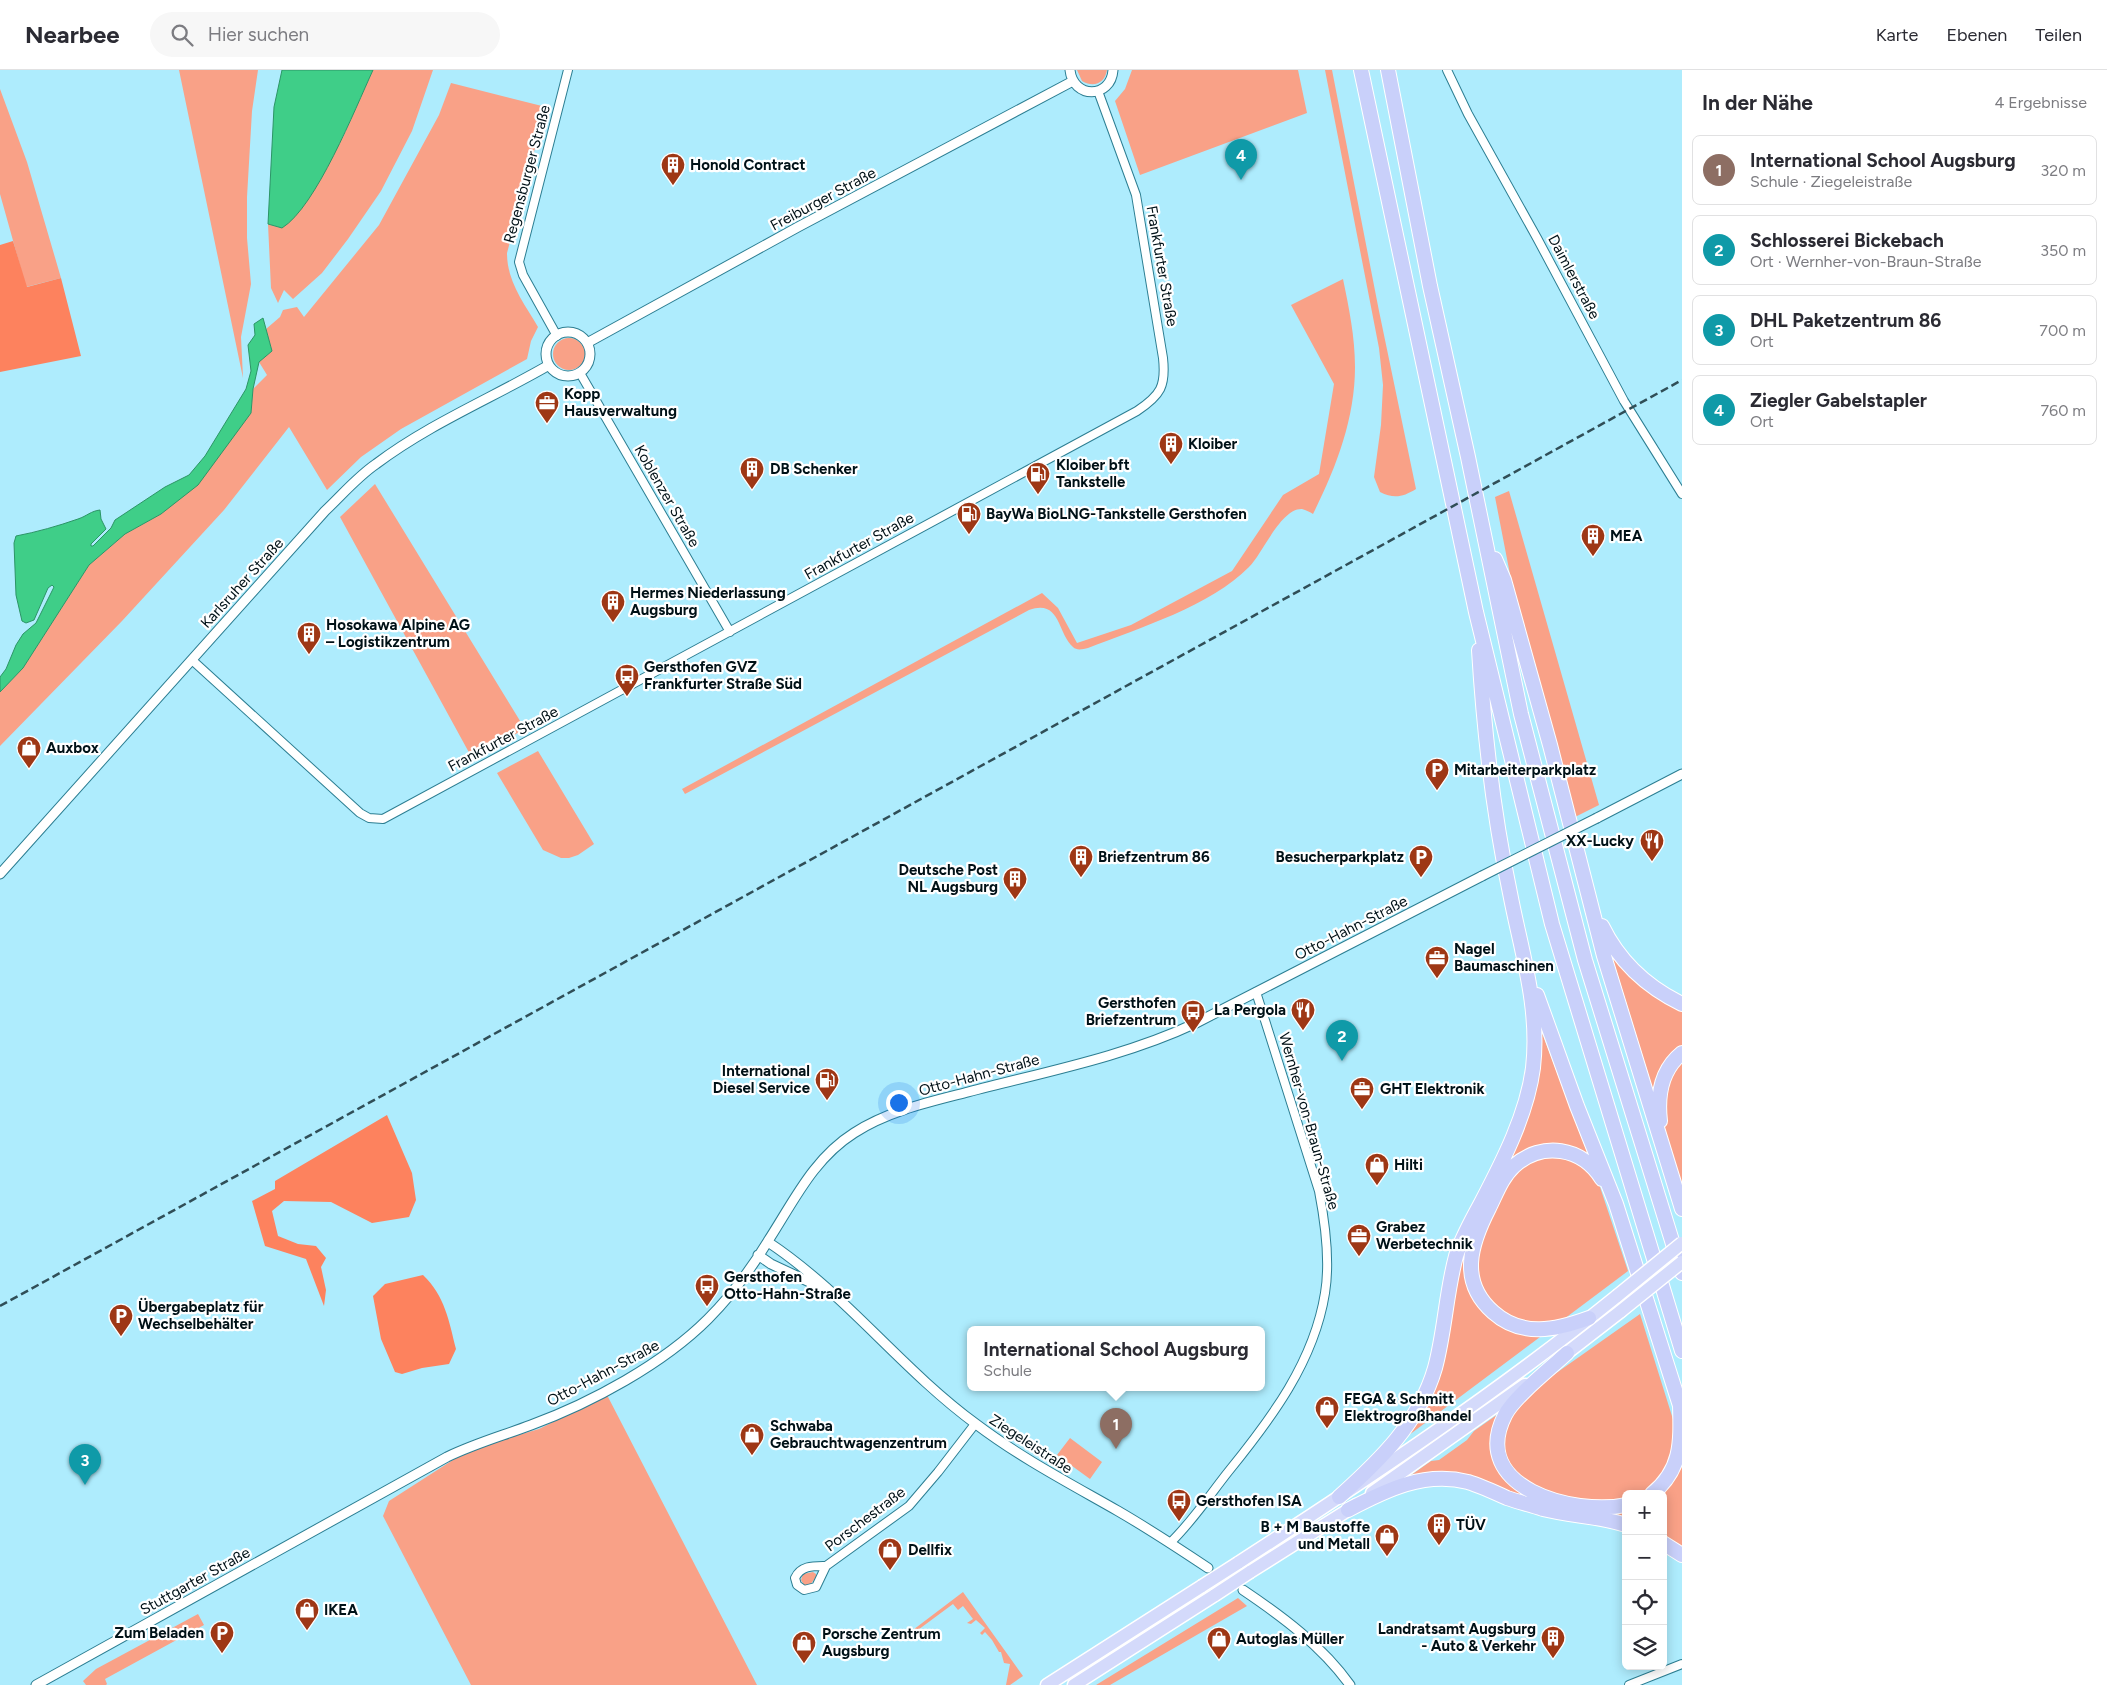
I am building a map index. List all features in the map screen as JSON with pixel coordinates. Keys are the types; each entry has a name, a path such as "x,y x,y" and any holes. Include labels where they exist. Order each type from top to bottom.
{"highway":[{"path":"1361,70 1476,612 1552,924 1682,1351"},
{"path":"1388,70 1430,286 1521,714 1566,888 1615,1061 1682,1273"},
{"path":"1482,527 1504,580 1550,745 1606,965 1682,1209"},
{"path":"1339,1498 1378,1461 1402,1433 1417,1411 1427,1389 1435,1367 1451,1276 1457,1254 1465,1231 1506,1149 1528,1092 1533,1067 1533,1004 1501,842 1482,695 1476,612"},
{"path":"1589,901 1610,942 1628,965 1649,984 1682,1004"},
{"path":"1528,971 1577,1106 1616,1204 1681,1409 1680,1450 1668,1480 1657,1490"},
{"path":"1664,1149 1659,1113 1659,1093 1668,1070 1682,1053"},
{"path":"1589,1318 1566,1326 1548,1329 1524,1329 1511,1325 1495,1314 1480,1296 1474,1283 1471,1253 1479,1229 1503,1180 1513,1167 1525,1157 1539,1151 1552,1149 1567,1151 1582,1158 1600,1176 1616,1204"},
{"path":"1047,1685 1339,1498 1502,1384 1589,1318 1682,1243"},
{"path":"1074,1685 1348,1510 1440,1446 1567,1353 1682,1262"},
{"path":"1567,1353 1519,1398 1505,1415 1498,1438 1499,1455 1505,1470 1514,1481 1529,1492 1570,1503 1594,1506 1622,1505"},
{"path":"1348,1510 1398,1485 1420,1481 1453,1479 1542,1508 1606,1518 1622,1524"},
{"path":"1667,1546 1682,1555"}],"street":[{"name":"Regensburger Straße","path":"557,336 522,275 519,262 568,70"},
{"path":"1070,70 1073,81 1079,88 1085,91 1098,91 1110,82 1113,70"},
{"name":"Daimlerstraße","path":"1447,70 1468,114 1624,401 1682,494"},
{"name":"Freiburger Straße","path":"587,343 832,209 1073,81"},
{"name":"Frankfurter Straße","path":"192,660 360,813 369,818 383,819 1137,411 1156,397 1162,387 1165,376 1163,358 1139,210 1098,91"},
{"path":"570,332 576,334 587,343 590,360 580,373 570,376 562,375 549,365 546,353 548,346 557,336 570,332"},
{"name":"Karlsruher Straße","path":"0,874 326,511 374,464 411,440 549,365"},
{"name":"Koblenzer Straße","path":"580,373 730,632"},
{"name":"Otto-Hahn-Straße","path":"367,1500 470,1446 571,1408 670,1353 707,1320 750,1269 811,1171 831,1150 863,1127 886,1116 929,1102 1132,1048 1183,1029 1682,774"},
{"name":"Wernher-von-Braun-Straße","path":"1170,1543 1255,1439 1293,1383 1317,1326 1325,1292 1325,1224 1319,1191 1256,992"},
{"name":"Ziegeleistraße","path":"768,1242 838,1296 920,1379 975,1424 1035,1466 1118,1511 1208,1568"},
{"name":"Ziegeleistraße","path":"758,1255 771,1264 838,1296"},
{"name":"Porschestraße","path":"826,1566 908,1506 932,1479 975,1424"},
{"name":"Stuttgarter Straße","path":"36,1685 367,1500"},
{"path":"1243,1590 1281,1616 1314,1645 1350,1685"},
{"path":"1629,1685 1682,1664"}],"shaded area":[{"path":"179,70 258,70 252,111 247,197 247,238 251,284 241,337 243,378"},
{"path":"282,70 373,70 334,156 321,179 295,217 282,228 268,224 274,107"},
{"path":"373,70 433,70 412,131 381,191 322,273 293,299 284,290 278,303 271,288 268,224 282,228 343,137"},
{"path":"1077,70 1107,70 1101,81 1091,84 1082,81"},
{"path":"1132,70 1298,70 1307,113 1140,175 1115,101 1125,89"},
{"path":"1325,70 1332,70 1416,489 1398,496 1390,496 1380,492 1374,477 1381,425 1383,385 1379,348"},
{"path":"451,83 546,107 507,253 513,283 538,327 531,341 527,359 401,429 361,457 327,490 289,427 224,510 122,621 0,746 0,692 23,668 89,565 125,534 161,514 251,413 253,389 267,375 259,362 272,351 266,329 280,317 283,310 297,307 304,317 379,225 439,115"},
{"path":"0,89 27,162 61,278 26,287 0,194"},
{"path":"13,241 27,287 61,278 81,356 0,372 0,245"},
{"path":"1343,279 1353,334 1355,367 1352,405 1343,443 1313,514 1302,509 1294,511 1287,516 1273,532 1249,567 1233,581 1215,593 1173,615 1082,649 1075,648 1068,641 1053,613 1047,609 1039,608 1029,610 685,794 682,789 1042,593 1058,608 1077,643 1131,625 1232,571 1283,495 1319,474 1334,384 1291,305"},
{"path":"263,318 272,351 259,362 253,389 251,413 198,485 161,514 125,534 89,565 23,668 0,692 0,677 6,669 16,645 23,634 36,623 54,587 52,585 48,588 34,620 26,623 22,621 16,595 14,543 16,536 63,524 100,510 101,519 106,529 91,544 93,546 111,528 115,520 165,487 189,475 205,456 246,389 251,371 248,345 255,335 254,324"},
{"path":"569,338 575,339 580,343 584,348 584,360 580,365 575,369 569,370 563,369 558,365 554,360 553,354 554,348 558,343 563,339"},
{"path":"375,484 525,729 472,758 340,517"},
{"path":"1509,491 1599,805 1575,817 1548,711 1515,600 1495,497"},
{"path":"538,751 594,844 578,855 561,858 543,850 497,773"},
{"path":"1611,953 1682,1009 1682,1048 1654,1093"},
{"path":"1539,1025 1599,1184 1628,1271 1409,1435 1425,1411 1441,1371 1460,1258 1518,1134"},
{"path":"1682,1056 1682,1187 1659,1111 1661,1089"},
{"path":"387,1115 412,1173 416,1200 409,1217 372,1223 331,1202 284,1201 272,1211 278,1236 298,1244 316,1246 326,1258 321,1267 326,1290 324,1306 306,1259 265,1246 252,1201 275,1189 275,1181"},
{"path":"423,1275 441,1300 456,1349 449,1364 422,1368 402,1374 395,1372 381,1339 373,1296 385,1284"},
{"path":"1640,1314 1682,1448 1682,1550 1667,1541 1667,1490 1622,1490 1622,1519 1525,1498 1472,1478 1404,1480 1431,1461 1439,1460 1467,1440 1474,1431"},
{"path":"607,1395 757,1685 471,1685 383,1516 389,1501 456,1458 487,1444 539,1429"},
{"path":"1070,1438 1102,1462 1090,1479 1057,1455"},
{"path":"813,1572 816,1574 816,1577 810,1585 804,1585 801,1580 803,1574"},
{"path":"963,1592 1023,1676 1010,1685 1006,1685 1010,1664 1004,1663 1001,1652 999,1652 985,1632 982,1635 980,1633 985,1628 976,1620 971,1624 967,1623 973,1619 963,1606 958,1610 953,1604 903,1641 901,1639"},
{"path":"1238,1598 1247,1606 1110,1685 1096,1685"},
{"path":"198,1614 204,1625 105,1679 106,1685 86,1685 83,1681 96,1669"}],"railway":[{"path":"0,1306 1682,380"}],"place":[{"name":"Ziegler Gabelstapler","path":"1241,180"},
{"name":"Honold Contract","path":"673,186"},
{"name":"Kopp Hausverwaltung","path":"547,424"},
{"name":"Kloiber","path":"1171,465"},
{"name":"DB Schenker","path":"752,490"},
{"name":"Kloiber bft Tankstelle","path":"1038,495"},
{"name":"BayWa BioLNG-Tankstelle Gersthofen","path":"969,535"},
{"name":"MEA","path":"1593,557"},
{"name":"Hermes Niederlassung Augsburg","path":"613,623"},
{"name":"Hosokawa Alpine AG – Logistikzentrum","path":"309,655"},
{"name":"Gersthofen GVZ Frankfurter Straße Süd","path":"627,697"},
{"name":"Auxbox","path":"29,769"},
{"name":"Mitarbeiterparkplatz","path":"1437,791"},
{"name":"XX-Lucky","path":"1652,862"},
{"name":"Briefzentrum 86","path":"1081,878"},
{"name":"Besucherparkplatz","path":"1421,878"},
{"name":"Deutsche Post NL Augsburg","path":"1015,900"},
{"name":"Nagel Baumaschinen","path":"1437,979"},
{"name":"La Pergola","path":"1303,1031"},
{"name":"Gersthofen Briefzentrum","path":"1193,1033"},
{"name":"Schlosserei Bickebach","path":"1342,1061"},
{"name":"International Diesel Service","path":"827,1101"},
{"name":"GHT Elektronik","path":"1362,1110"},
{"name":"Hilti","path":"1377,1186"},
{"name":"Grabez Werbetechnik","path":"1359,1257"},
{"name":"Gersthofen Otto-Hahn-Straße","path":"707,1307"},
{"name":"Übergabeplatz für Wechselbehälter","path":"121,1337"},
{"name":"FEGA & Schmitt Elektrogroßhandel","path":"1327,1429"},
{"name":"International School Augsburg","path":"1116,1449"},
{"name":"Schwaba Gebrauchtwagenzentrum","path":"752,1456"},
{"name":"DHL Paketzentrum 86","path":"85,1485"},
{"name":"Gersthofen ISA","path":"1179,1522"},
{"name":"TÜV","path":"1439,1546"},
{"name":"B + M Baustoffe und Metall","path":"1387,1557"},
{"name":"Dellfix","path":"890,1571"},
{"name":"IKEA","path":"307,1631"},
{"name":"Zum Beladen","path":"222,1654"},
{"name":"Landratsamt Augsburg - Auto & Verkehr","path":"1553,1659"},
{"name":"Autoglas Müller","path":"1219,1660"},
{"name":"Porsche Zentrum Augsburg","path":"804,1664"}]}
